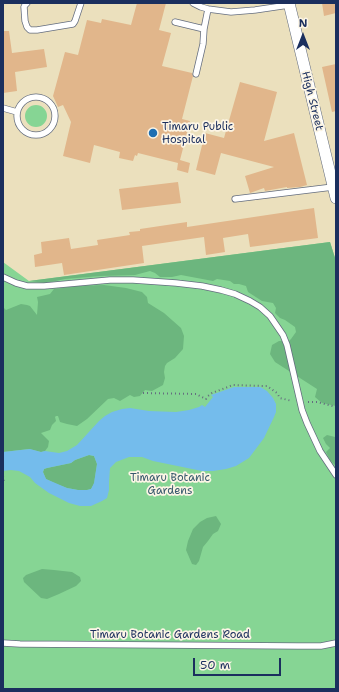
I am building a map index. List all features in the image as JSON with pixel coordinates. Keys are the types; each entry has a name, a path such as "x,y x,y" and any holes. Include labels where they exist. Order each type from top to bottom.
{"street":[{"name":"High Street","path":"289,4 336,198"}],"lane":[{"path":"27,3 24,7 27,27 30,30 37,30 73,24 81,3"},
{"path":"193,3 208,9 231,12 255,10 289,4"},
{"path":"196,74 203,44 208,9"},
{"path":"175,22 204,29"},
{"path":"29,98 41,98 51,104 54,110 54,122 51,128 46,132 34,136 22,130 18,125 17,112 20,106 29,98"},
{"path":"3,108 17,112"},
{"path":"235,199 333,187"},
{"path":"3,277 27,286 44,286 110,280 133,280 202,286 235,294 250,301 270,316 283,335 287,345 304,417 320,451 336,475"},
{"name":"Timaru Botanic Gardens Road","path":"3,643 321,646 336,643"}],"path":[{"path":"143,393 196,394 206,399 212,393 233,386 267,386 277,393 280,398 300,402 317,402 336,407"},
{"path":"3,476 4,482"}],"green space":[{"path":"32,105 40,105 47,112 47,120 40,127 32,127 25,120 25,112"},
{"name":"Timaru Botanic Gardens","path":"330,242 336,261 336,689 3,689 3,262 29,281"},
{"path":"330,242 336,261 336,406 322,403 315,397 317,389 275,362 270,354 272,345 279,341 289,341 296,332 295,327 280,318 275,313 276,308 273,303 262,301 248,292 246,286 234,284 230,281 217,279 213,281 181,275 160,277 150,271 135,275 65,279 46,283 29,281"},
{"path":"104,285 142,292 147,297 148,303 164,313 181,328 184,336 183,349 165,366 165,378 163,385 152,391 145,390 140,396 134,397 130,395 120,401 114,398 108,399 87,419 77,426 60,422 58,416 56,416 56,421 50,430 41,433 49,441 48,447 45,451 41,452 29,449 3,452 3,307 6,310 21,304 27,305 30,306 37,315 37,297 50,294 54,289 76,286"},
{"path":"327,435 335,437 336,439 336,466 330,460 326,452 330,448 323,438"},
{"path":"89,455 94,456 97,464 94,484 91,489 78,490 67,488 46,479 43,472 44,469 71,463"},
{"path":"216,516 221,524 218,531 213,534 203,547 199,561 196,565 192,564 186,550 193,529 207,518"},
{"path":"42,569 72,572 80,577 81,581 76,586 59,594 47,599 41,598 24,582 23,578 26,575"}],"water":[{"path":"234,387 260,387 267,391 276,404 276,412 264,438 249,458 236,466 213,471 202,471 153,461 142,457 129,457 116,462 110,468 107,498 91,506 80,506 69,503 49,493 35,483 30,477 19,471 3,471 3,452 30,449 41,452 45,451 59,453 67,451 77,445 99,421 112,412 130,408 149,411 176,412 189,410 202,405 205,407 213,397 211,395","holes":["89,455 94,456 97,464 94,483 91,489 78,490 67,488 46,479 43,472 44,469 47,468 71,463"]}],"building":[{"path":"137,3 166,3 159,30 171,33 162,66 192,73 193,76 182,119 190,121 180,160 190,163 188,173 177,170 178,163 138,153 137,156 135,155 133,161 119,158 120,152 94,145 90,163 63,156 71,122 63,105 58,107 53,96 65,52 78,55 87,20 101,23 102,19 131,25"},
{"path":"322,3 336,3 336,13 324,16"},
{"path":"3,31 9,31 12,53 44,49 47,67 15,72 17,91 3,93"},
{"path":"336,64 336,111 332,112 322,67"},
{"path":"240,82 277,92 264,141 294,133 307,185 265,191 264,188 250,193 245,176 274,167 221,153 215,175 196,170 205,133 224,138"},
{"path":"178,182 181,203 122,210 119,189"},
{"path":"314,208 318,238 250,247 248,234 223,238 225,252 206,255 204,237 142,246 144,263 64,275 62,263 35,267 34,255 42,253 41,242 69,238 71,249 98,245 97,240 130,235 129,232 140,231 140,229 187,222 187,227"}],"place":[{"name":"Timaru Public Hospital","path":"153,133"}]}
